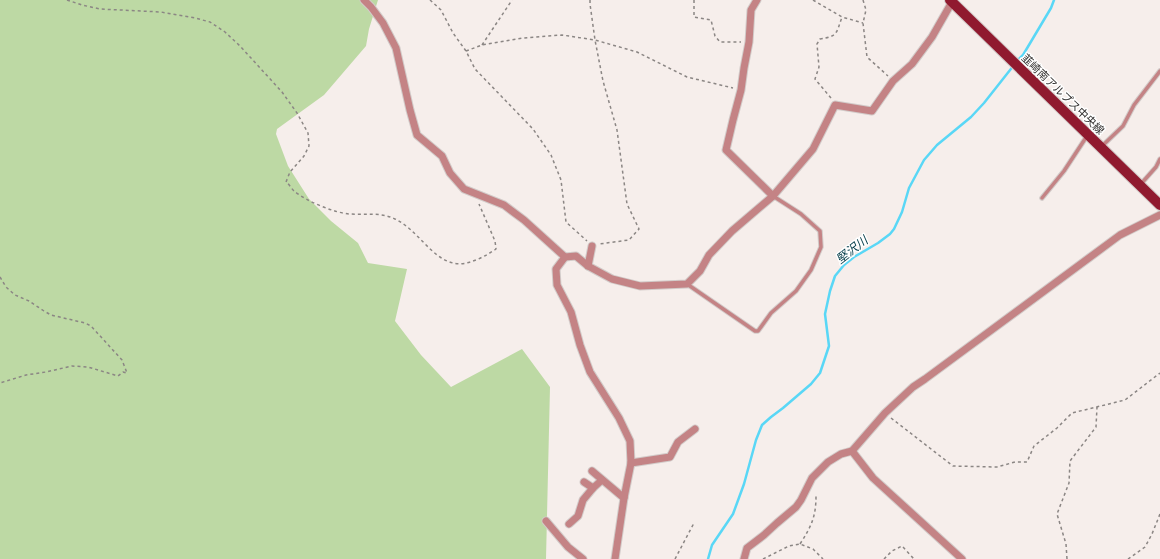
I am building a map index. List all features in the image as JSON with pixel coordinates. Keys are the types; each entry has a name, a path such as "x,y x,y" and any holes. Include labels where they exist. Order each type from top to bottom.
{"main road":[{"name":"韮崎南アルプス中央線","path":"951,1 1160,205"}],"street":[{"path":"364,0 383,23 396,48 417,135 442,156 450,173 464,189 475,195 504,205 524,220 565,257 576,256 588,266 612,279 640,286 687,284 700,271 709,255 732,231 773,196 813,149 835,104 872,111 893,81 912,64 932,37 951,1"},
{"path":"757,0 750,10 749,42 741,90 726,150 773,196"},
{"path":"744,559 747,548 796,507 812,478 828,462 841,454 852,451 885,413 913,386 926,379 1120,235 1160,215"},
{"path":"588,266 592,246"},
{"path":"565,257 556,269 557,285 571,312 580,345 590,372 619,418 630,441 631,463 615,559"},
{"path":"631,463 670,457 678,442 695,429"},
{"path":"852,451 873,478 962,559"},
{"path":"592,472 624,498"},
{"path":"569,524 578,516 583,500 602,480"},
{"path":"584,482 593,488"},
{"path":"546,521 568,547 583,559"}],"lane":[{"path":"1101,147 1123,126 1134,105 1160,71"},
{"path":"1042,198 1064,171 1088,135"},
{"path":"1140,185 1156,167 1160,159"},
{"path":"687,284 755,332 758,331 771,313 796,291 811,270 821,247 820,231 801,214 773,196"}],"path":[{"path":"67,0 100,9 161,12 195,18 210,22 225,32 240,46 282,92 297,113 308,133 309,146 304,156 290,172 286,182 295,191 317,204 332,211 349,214 382,214 396,219 408,226 440,258 454,264 461,264 485,256 496,248 495,241 475,195"},
{"path":"430,0 441,10 475,69 533,129 550,155 560,180 566,222 592,246 602,243 629,240 639,229 627,204 617,130 602,81 590,0"},
{"path":"482,45 512,0"},
{"path":"694,0 694,17 711,20 714,36 720,42 749,42"},
{"path":"813,0 842,17 863,23"},
{"path":"863,0 866,10 863,23 867,57 893,81"},
{"path":"835,104 828,93 815,79 819,66 817,44 820,39 832,37 836,34 842,17"},
{"path":"466,51 482,45 523,38 562,35 595,40 637,52 687,77 741,90"},
{"path":"0,277 6,288 15,295 29,301 44,312 91,326 122,360 127,373 122,372 118,376 88,367 72,366 26,375 0,383"},
{"path":"885,413 953,466 997,467 1015,462 1027,462 1034,446 1057,428 1072,413 1125,400 1160,373"},
{"path":"1067,559 1066,544 1057,514 1069,483 1070,461 1096,428 1097,407"},
{"path":"800,544 810,529 816,505 816,496"},
{"path":"1128,559 1145,546 1152,534 1160,514"},
{"path":"675,559 694,523"},
{"path":"763,559 789,546 800,544 813,550 822,559"},
{"path":"884,559 892,551 902,546 914,559"}],"green space":[{"path":"0,0 378,0 369,29 366,46 324,95 277,129 276,134 288,166 309,199 331,221 358,243 368,263 407,269 395,321 421,355 451,387 522,349 550,387 546,559 0,559"}],"waterway":[{"name":"堅沢川","path":"1017,61 1023,55 1051,8 1054,0"},
{"name":"堅沢川","path":"708,559 712,545 733,514 762,425 811,384 820,373 829,346 825,314 835,276 844,265 854,257 890,234 902,212 909,188 924,160 937,145 971,117 1014,65"}]}
